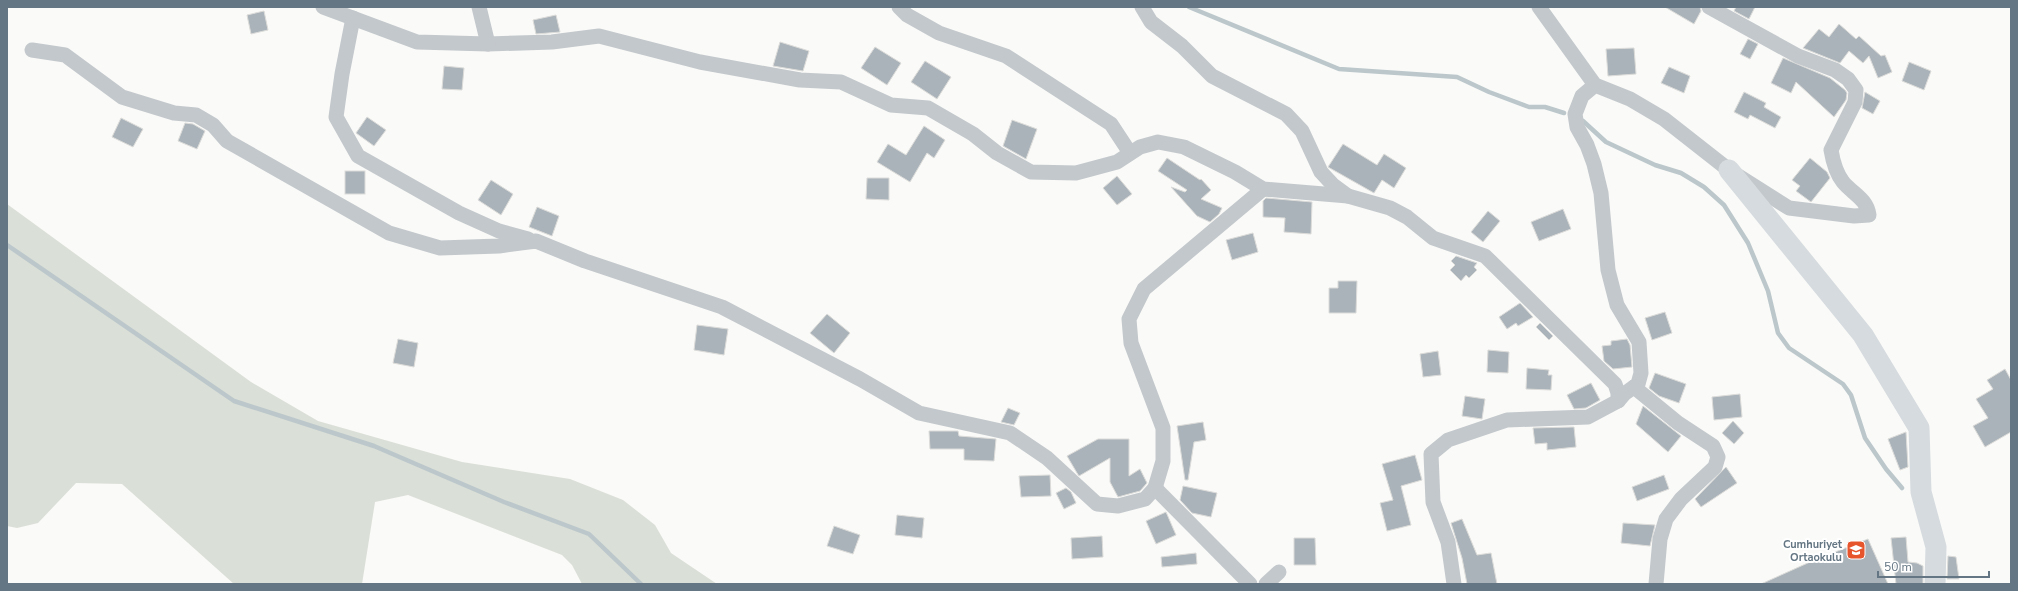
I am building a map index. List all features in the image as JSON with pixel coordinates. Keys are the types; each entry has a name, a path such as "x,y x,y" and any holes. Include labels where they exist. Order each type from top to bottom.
{"street":[{"path":"323,7 417,42 488,44 552,42 599,36 700,62 800,80 841,82 891,105 928,108 973,134 997,153 1031,172 1076,173 1117,162 1140,147 1158,142 1184,147 1235,172 1263,189 1348,196 1390,208 1407,217 1434,238 1485,256 1615,384 1618,393 1618,401"},
{"path":"479,7 488,44"},
{"path":"899,7 907,15 939,33 1006,56 1112,124 1130,153"},
{"path":"1142,7 1151,22 1182,46 1212,76 1286,114 1302,131 1321,172 1333,185 1348,196"},
{"path":"1539,7 1595,85 1630,99 1664,119 1730,170 1789,208 1854,216 1869,215 1868,207 1844,182 1835,167 1831,150 1855,102 1856,90 1848,80 1835,70 1798,56 1708,7"},
{"path":"353,18 342,74 336,117 358,156 459,213 499,232 536,241 585,261 722,307 860,379 919,413 1010,433 1047,458 1097,504 1118,506 1145,499 1155,488 1163,461 1163,428 1131,343 1129,319 1144,288 1263,189"},
{"path":"32,50 65,55 122,97 174,113 196,115 213,125 227,141 388,233 440,248 499,246 536,241"},
{"path":"1454,584 1448,542 1433,502 1431,454 1448,440 1507,420 1588,417 1618,401 1638,384 1641,373 1638,342 1617,305 1608,270 1601,193 1594,164 1577,127 1575,114 1582,96 1595,85"},
{"path":"1730,170 1863,335 1919,428 1921,492 1936,548 1935,584"},
{"path":"1634,387 1678,423 1713,446 1718,457 1715,467 1681,499 1666,518 1660,539 1656,584"},
{"path":"1155,488 1250,584"},
{"path":"1266,584 1279,572"}],"shaded area":[{"path":"7,204 251,382 318,421 462,462 570,479 623,500 655,525 671,553 717,584 582,584 572,565 562,555 408,495 375,502 362,584 234,584 122,484 76,483 38,523 17,528 7,526"}],"building":[{"path":"1665,7 1700,7 1701,11 1694,24"},
{"path":"1736,7 1755,7 1749,19 1734,11"},
{"path":"264,11 268,30 251,34 247,15"},
{"path":"556,15 560,32 536,34 533,20"},
{"path":"1839,24 1856,39 1859,36 1881,56 1885,55 1892,72 1878,78 1869,56 1863,63 1849,51 1840,63 1803,48 1819,29 1829,37"},
{"path":"1748,39 1758,44 1750,59 1740,54"},
{"path":"780,42 809,51 803,71 773,66"},
{"path":"875,47 901,63 887,85 861,68"},
{"path":"1634,48 1636,74 1608,76 1606,49"},
{"path":"1783,58 1830,78 1845,90 1847,93 1846,100 1834,117 1796,82 1791,93 1771,83"},
{"path":"925,61 951,77 937,99 911,82"},
{"path":"1909,62 1931,71 1924,90 1902,81"},
{"path":"444,66 464,68 462,90 442,89"},
{"path":"1669,67 1690,76 1684,93 1661,83"},
{"path":"1744,92 1766,103 1764,107 1781,117 1775,128 1750,115 1748,119 1734,112"},
{"path":"1865,92 1880,101 1873,114 1862,108"},
{"path":"367,117 386,130 374,146 356,133"},
{"path":"121,118 143,129 133,147 112,137"},
{"path":"1012,120 1037,129 1026,159 1003,146"},
{"path":"185,123 193,124 205,131 197,149 178,141"},
{"path":"924,126 945,140 934,158 927,153 910,182 877,162 888,144 906,155"},
{"path":"1343,144 1377,165 1384,154 1406,168 1394,188 1382,180 1374,193 1328,167"},
{"path":"1167,158 1200,180 1201,179 1211,190 1201,199 1222,208 1219,214 1210,222 1197,216 1171,187 1185,192 1187,190 1158,171"},
{"path":"1810,158 1827,172 1830,178 1811,202 1796,191 1800,186 1792,180"},
{"path":"345,171 365,171 365,194 345,194"},
{"path":"1117,176 1132,194 1117,205 1103,188"},
{"path":"867,178 889,178 889,200 866,199"},
{"path":"491,180 513,194 501,215 478,200"},
{"path":"1266,198 1312,202 1311,234 1284,232 1285,218 1263,217 1263,201"},
{"path":"537,207 559,216 552,236 529,227"},
{"path":"1563,209 1571,229 1539,241 1531,222"},
{"path":"1488,211 1500,221 1483,242 1471,232"},
{"path":"1253,233 1258,252 1232,260 1226,240"},
{"path":"1456,256 1477,263 1474,267 1477,270 1469,278 1466,275 1461,281 1450,270 1455,265 1451,261"},
{"path":"1338,281 1357,281 1356,313 1329,313 1329,288 1338,288"},
{"path":"1520,303 1533,317 1518,326 1516,323 1507,329 1499,317"},
{"path":"1665,312 1672,333 1652,340 1645,318"},
{"path":"827,314 850,333 834,353 810,333"},
{"path":"1540,323 1553,336 1549,340 1536,327"},
{"path":"697,325 728,329 724,355 694,350"},
{"path":"398,339 418,343 414,367 393,363"},
{"path":"1627,339 1630,345 1632,367 1613,369 1604,361 1602,346 1611,345 1611,341"},
{"path":"1488,350 1509,352 1508,373 1487,372"},
{"path":"1438,351 1441,375 1423,377 1420,354"},
{"path":"1527,368 1549,370 1548,375 1552,375 1551,390 1526,389"},
{"path":"2005,369 2011,380 2011,432 1985,447 1973,426 1988,418 1976,399 1993,389 1987,380"},
{"path":"1655,373 1686,384 1679,403 1659,396 1649,388"},
{"path":"1591,383 1600,400 1586,408 1574,409 1567,395"},
{"path":"1740,394 1742,417 1714,420 1712,397"},
{"path":"1465,396 1485,399 1482,419 1462,416"},
{"path":"1643,406 1681,436 1668,452 1636,424"},
{"path":"1008,408 1020,413 1014,425 1001,422"},
{"path":"1733,421 1744,433 1734,444 1722,433"},
{"path":"1203,422 1206,440 1194,442 1188,480 1185,480 1177,426"},
{"path":"1574,427 1576,447 1547,450 1547,443 1535,444 1533,428"},
{"path":"929,431 958,431 959,436 996,439 994,461 964,460 964,449 930,449"},
{"path":"1906,432 1908,467 1900,470 1888,439"},
{"path":"1098,439 1129,439 1129,476 1140,469 1147,483 1140,491 1118,497 1110,482 1110,458 1079,476 1067,456"},
{"path":"1415,455 1422,480 1401,486 1411,525 1387,531 1380,503 1393,500 1382,464"},
{"path":"1726,467 1737,483 1701,507 1695,499"},
{"path":"1050,475 1051,496 1021,497 1019,476"},
{"path":"1664,475 1669,489 1637,501 1632,487"},
{"path":"1183,486 1217,493 1211,517 1192,513 1180,500"},
{"path":"1066,488 1071,492 1076,503 1064,509 1056,493"},
{"path":"1166,512 1176,535 1156,544 1146,521"},
{"path":"897,515 924,518 922,538 895,535"},
{"path":"1462,519 1477,555 1491,553 1497,584 1467,584 1462,558 1451,523"},
{"path":"1623,523 1655,525 1650,546 1621,543"},
{"path":"834,526 860,535 853,554 827,546"},
{"path":"1102,536 1103,557 1072,559 1071,538"},
{"path":"1906,537 1908,562 1917,563 1923,566 1923,584 1896,584 1891,538"},
{"path":"1294,538 1315,538 1316,565 1294,565"},
{"name":"Cumhuriyet Ortaokulu","path":"1868,539 1888,584 1761,584 1810,562"},
{"path":"1196,553 1197,564 1162,567 1161,557"},
{"path":"1948,556 1956,557 1959,579 1947,579"}],"waterway":[{"path":"1189,7 1339,69 1457,77 1489,92 1529,107 1545,107 1564,113"},
{"path":"1583,121 1606,142 1655,165 1681,173 1704,187 1724,205 1748,243 1768,291 1778,333 1789,348 1843,384 1851,395 1865,438 1886,469 1902,488"},
{"path":"7,245 234,401 374,446 504,502 589,534 641,584"}],"place":[{"name":"Cumhuriyet Ortaokulu","path":"1856,550"}]}
